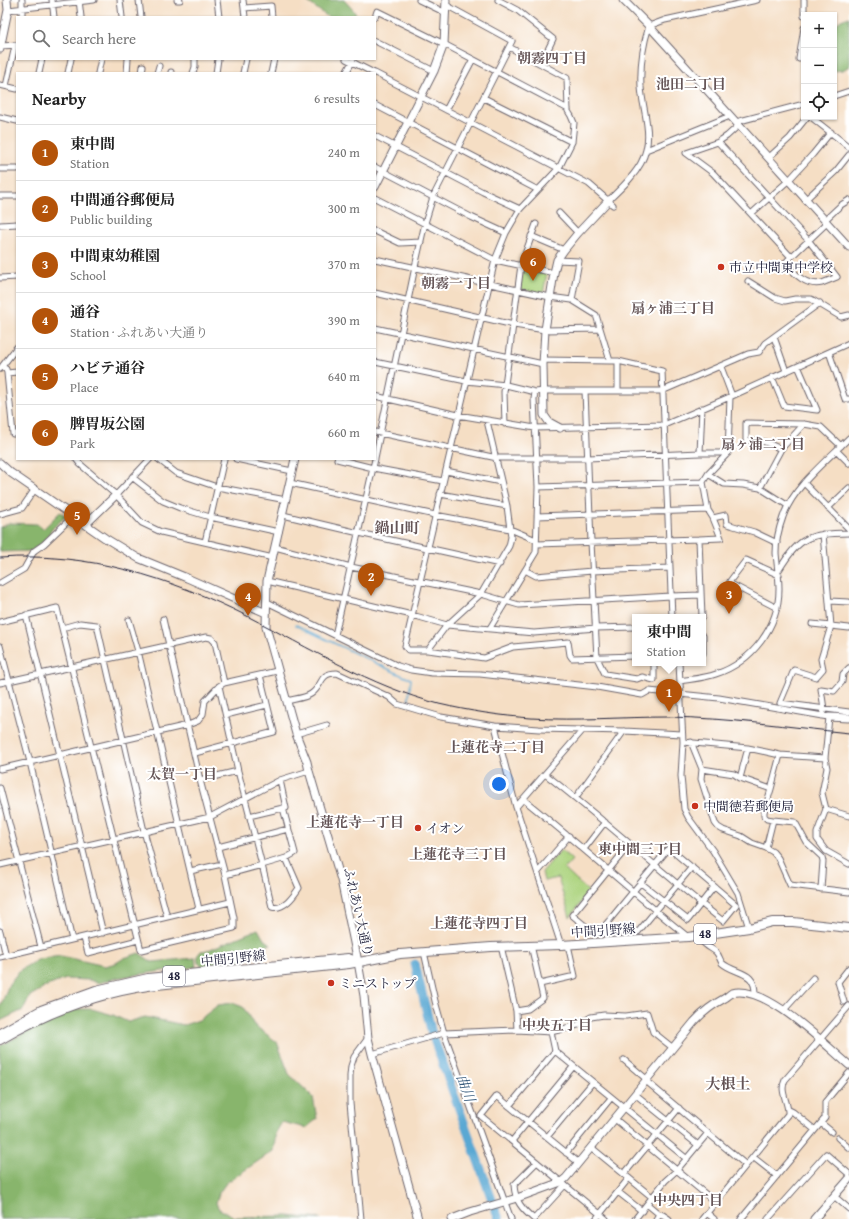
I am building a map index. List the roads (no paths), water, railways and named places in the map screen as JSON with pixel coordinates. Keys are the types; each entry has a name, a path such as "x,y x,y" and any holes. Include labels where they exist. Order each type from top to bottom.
{"main road":[{"name":"中間引野線","path":"0,1040 42,1017 96,997 122,990 171,983 349,964 422,952 501,946 564,945 688,936 749,928 772,922 793,922 849,928"},
{"name":"中間引野線","path":"0,1033 41,1010 67,1000 96,990 148,978 348,958 358,962"}],"street":[{"path":"6,86 16,45 0,47 8,10 7,0"},
{"path":"22,0 22,16"},
{"path":"8,10 53,3 94,0"},
{"path":"120,0 122,16"},
{"path":"139,0 141,16"},
{"path":"217,0 219,16"},
{"path":"243,0 245,16"},
{"path":"419,0 446,13"},
{"path":"498,0 517,10 553,39 541,64"},
{"path":"623,0 649,26 849,247"},
{"path":"649,26 665,20 756,0"},
{"path":"804,0 804,12"},
{"path":"79,1 81,16"},
{"path":"376,185 434,71 444,44 446,2"},
{"path":"376,446 377,433 388,399 415,267 433,197 512,41 446,2"},
{"path":"53,3 54,16"},
{"path":"244,8 271,6 272,16"},
{"path":"376,16 378,11 568,108"},
{"path":"560,428 549,422 544,415 543,362 545,330 554,273 557,260 564,250 578,233 611,202 631,178 641,163 646,150 648,134 647,117 641,88 644,42 649,26"},
{"path":"376,42 434,71"},
{"path":"509,47 567,78 568,108 574,123 572,142 559,168 520,209 506,233 495,260 488,284 405,646 408,650 428,650 484,658 514,647 568,642 570,655 572,658 632,656"},
{"path":"799,59 801,47"},
{"path":"446,110 473,59"},
{"path":"39,72 42,60"},
{"path":"68,72 71,60"},
{"path":"98,72 101,60"},
{"path":"127,72 128,60"},
{"path":"193,72 195,60"},
{"path":"216,72 218,60"},
{"path":"243,72 246,60"},
{"path":"271,72 274,60"},
{"path":"347,72 353,60 373,72"},
{"path":"142,72 143,66"},
{"path":"157,72 159,66"},
{"path":"376,74 420,98 589,184 611,202"},
{"path":"0,84 16,89"},
{"path":"837,95 849,91"},
{"path":"484,98 572,142"},
{"path":"791,257 713,173 686,153 718,142 727,136 737,124 801,105"},
{"path":"376,106 538,190"},
{"path":"646,150 730,116"},
{"path":"0,117 16,121"},
{"path":"768,158 790,138 805,120"},
{"path":"815,120 849,146"},
{"path":"751,214 789,180 831,132"},
{"path":"376,137 520,209"},
{"path":"718,142 809,241 837,277 821,283 808,282 797,276 785,263 809,241 841,205 849,200"},
{"path":"805,200 836,171 849,155"},
{"path":"376,168 471,217 506,233"},
{"path":"0,169 16,169"},
{"path":"0,196 16,196"},
{"path":"376,199 495,260 554,273"},
{"path":"558,213 578,233"},
{"path":"0,225 16,224"},
{"path":"505,424 504,392 510,358 521,265 536,224"},
{"path":"376,232 400,244 422,242"},
{"path":"531,236 564,250"},
{"path":"376,259 550,297 572,300 596,315 610,361"},
{"path":"557,260 579,261 572,300"},
{"path":"0,278 16,277"},
{"path":"748,281 775,298 785,301 795,299 811,299 820,303 841,317 849,314"},
{"path":"376,293 545,330 600,329"},
{"path":"376,362 466,381 506,386 535,392 544,390 662,392 748,354 759,352 765,343 820,303"},
{"path":"376,328 510,358 543,362 618,361 662,371 672,614"},
{"path":"774,337 786,371"},
{"path":"376,396 487,421 535,428 664,425 731,397 849,343"},
{"path":"16,348 1,368 6,369 7,373 13,434 16,434"},
{"path":"828,352 845,399 849,399"},
{"path":"618,361 618,391"},
{"path":"772,377 784,406 817,410 798,366"},
{"path":"290,483 366,501 510,529 536,542 721,538 708,510 703,482 708,474 728,453 731,397 721,367"},
{"path":"7,373 16,372"},
{"path":"585,391 597,658 605,674 637,679 642,677 654,680 654,666"},
{"path":"490,628 536,552 538,487 534,399 535,392"},
{"path":"700,453 702,408"},
{"path":"428,650 447,625 481,594 500,564 509,546 511,537 507,506 497,458 487,421"},
{"path":"781,449 765,442 746,440 746,423 804,424 820,427 841,446"},
{"path":"760,488 781,449 804,424"},
{"path":"377,433 497,458 588,458 728,453"},
{"path":"680,681 716,675 734,667 754,650 767,633 777,608 779,572 776,553 779,528 787,505 795,492 849,438"},
{"path":"837,451 849,463"},
{"path":"77,460 150,528 161,532 273,558"},
{"path":"86,524 149,460"},
{"path":"159,460 176,473 217,487 286,500"},
{"path":"205,542 224,460"},
{"path":"241,460 292,471"},
{"name":"ふれあい大通り","path":"295,460 267,581 266,626 286,701 296,734 307,762 339,874 358,962 364,996 368,1038 418,1219"},
{"path":"340,460 373,468 443,481"},
{"path":"336,635 375,460"},
{"path":"0,463 118,547 138,558 266,613"},
{"path":"446,471 501,482"},
{"path":"708,474 724,484 760,488 787,505"},
{"path":"132,477 163,501 180,508 210,517 279,532"},
{"path":"538,487 703,482"},
{"path":"804,483 849,529"},
{"path":"828,508 849,488"},
{"path":"0,514 22,508 35,489"},
{"path":"440,494 507,506"},
{"path":"537,516 708,510"},
{"path":"283,514 428,549 500,564"},
{"path":"713,518 726,516 727,524 754,532 777,543"},
{"path":"0,584 24,569 34,551 44,544 68,521 75,517"},
{"path":"779,572 791,550 801,542 823,534 849,533"},
{"path":"823,534 831,626 821,659 823,669 816,677 794,670 780,703 849,712"},
{"path":"699,539 702,614"},
{"path":"275,547 351,567 481,594 519,605 701,595"},
{"path":"777,608 731,584 730,581 746,560 779,572"},
{"path":"525,570 536,576 592,571 670,568"},
{"path":"267,581 412,615 447,625 534,633 596,628 632,627"},
{"path":"829,601 849,602"},
{"path":"267,602 398,666 411,670 432,673 480,674 597,687 642,694 649,691 680,694 746,702 825,717 849,718"},
{"path":"0,622 57,608 141,950 234,928 234,918 225,875 200,780 170,644 163,619"},
{"path":"26,615 103,933"},
{"path":"129,620 138,651 198,909"},
{"path":"62,628 80,623 97,625 144,831 167,917"},
{"path":"812,624 849,628"},
{"path":"0,683 200,637 211,638 215,642 224,683"},
{"path":"0,646 30,762 72,940"},
{"path":"679,666 683,742 681,776 684,810 713,851 738,892 749,928"},
{"path":"849,668 843,674 842,682 834,691 821,689 825,717 825,758 827,768 822,793 826,809 817,833 817,839 826,851 849,864"},
{"path":"0,769 188,725 198,721 203,714 205,701 219,686 224,683 278,671"},
{"path":"286,701 311,694 324,676 329,673 337,673 366,688 389,697 397,704 441,717 495,726 682,734"},
{"path":"195,753 274,732 260,675"},
{"path":"219,686 272,907 276,908 285,905 299,888 286,858"},
{"path":"226,715 267,705"},
{"path":"296,734 327,726"},
{"path":"495,726 516,807 575,976 540,984"},
{"path":"516,807 582,730"},
{"path":"576,797 624,731"},
{"path":"683,742 748,748 780,755 825,758"},
{"path":"691,742 702,768 701,779 718,827 740,836 752,844 766,848 773,852 778,858 790,885 849,892"},
{"path":"740,778 748,748"},
{"path":"780,755 764,816 767,819 796,822 806,842 822,856 824,861 820,889"},
{"path":"702,768 734,774 740,778 771,789"},
{"path":"200,780 238,770"},
{"path":"0,865 210,816 280,780 309,771"},
{"path":"545,774 576,797 630,844 656,866 678,885 723,921 736,905 669,848 656,866 598,934"},
{"path":"249,816 286,808 280,780"},
{"path":"0,788 41,948"},
{"path":"523,799 570,836 609,872 688,936"},
{"path":"225,875 286,858 295,853 283,808"},
{"path":"826,809 849,816"},
{"path":"766,848 773,820"},
{"path":"584,848 605,822"},
{"path":"218,847 288,829"},
{"path":"538,872 570,836"},
{"path":"630,844 609,872 572,915 595,934 638,932 692,867"},
{"path":"822,856 826,851"},
{"path":"190,871 222,864"},
{"path":"641,883 688,920 714,887"},
{"path":"0,957 230,902"},
{"path":"0,931 6,956"},
{"path":"698,935 705,945 717,952 722,962 751,979 755,987 755,995"},
{"path":"84,938 88,952 138,940"},
{"path":"516,1011 528,1009 543,998 531,945"},
{"path":"501,946 516,1011 517,1030"},
{"path":"422,952 442,1033 503,1202 511,1219"},
{"path":"844,1002 838,982 849,968"},
{"path":"784,1010 813,978"},
{"path":"538,1162 514,1185 514,1192 522,1209 534,1219 701,1014 732,993 755,995 766,999 784,1010 849,1065"},
{"path":"702,1219 788,1114 789,1110 783,1084 849,1006"},
{"path":"372,1054 442,1033 517,1030 551,1032 578,1025 592,1017 604,1015 626,1016 647,1014 653,1032 673,1048"},
{"path":"551,1032 555,1051 687,1159"},
{"path":"361,1219 350,1103 350,1076 354,1057 368,1038"},
{"path":"510,1106 555,1051"},
{"path":"624,1060 644,1076 646,1081 746,1164"},
{"path":"512,1141 573,1067"},
{"path":"741,1219 825,1118 825,1102 849,1073"},
{"path":"547,1137 592,1082"},
{"path":"635,1094 698,1145"},
{"path":"579,1163 497,1096 481,1116 606,1219"},
{"path":"566,1153 611,1098"},
{"path":"624,1174 679,1108"},
{"path":"789,1110 815,1130"},
{"path":"615,1119 715,1202"},
{"path":"821,1123 832,1132"},
{"path":"635,1219 665,1181 687,1159 708,1133"},
{"path":"838,1138 849,1148"},
{"path":"592,1148 652,1197"},
{"path":"768,1219 826,1154 849,1174"},
{"path":"753,1156 777,1176"},
{"path":"596,1219 629,1178"},
{"path":"814,1219 849,1179"},
{"path":"452,1219 563,1183"},
{"path":"618,1192 642,1211"},
{"path":"834,1196 849,1209"},
{"path":"647,1204 669,1219"},
{"path":"706,1213 714,1219"},
{"path":"656,1219 660,1214"}],"waterway":[{"path":"296,625 411,679 408,705"},
{"name":"曲川","path":"415,964 432,1034 499,1219"}],"tram line":[{"path":"0,558 32,557 96,563 158,579 218,602 365,677 414,696 450,707 497,715 531,718 691,718 736,721 849,733"}],"place":[{"name":"市立中間東中学校","path":"721,267"},
{"name":"脾胃坂公園","path":"533,281"},
{"name":"ハビテ通谷","path":"77,535"},
{"name":"中間通谷郵便局","path":"371,596"},
{"name":"中間東幼稚園","path":"729,614"},
{"name":"通谷","path":"248,616"},
{"name":"東中間","path":"669,712"},
{"name":"中間徳若郵便局","path":"695,806"},
{"name":"イオン","path":"418,828"},
{"name":"ミニストップ","path":"331,983"}],"district":[{"name":"朝霧四丁目","path":"552,58"},
{"name":"池田二丁目","path":"691,84"},
{"name":"朝霧一丁目","path":"456,283"},
{"name":"扇ヶ浦三丁目","path":"673,308"},
{"name":"扇ヶ浦二丁目","path":"763,444"},
{"name":"鍋山町","path":"397,528"},
{"name":"上蓮花寺二丁目","path":"496,747"},
{"name":"太賀一丁目","path":"182,774"},
{"name":"上蓮花寺一丁目","path":"355,822"},
{"name":"東中間三丁目","path":"640,849"},
{"name":"上蓮花寺三丁目","path":"458,854"},
{"name":"上蓮花寺四丁目","path":"479,923"},
{"name":"中央五丁目","path":"557,1025"},
{"name":"大根土","path":"728,1084"},
{"name":"中央四丁目","path":"688,1200"}]}
